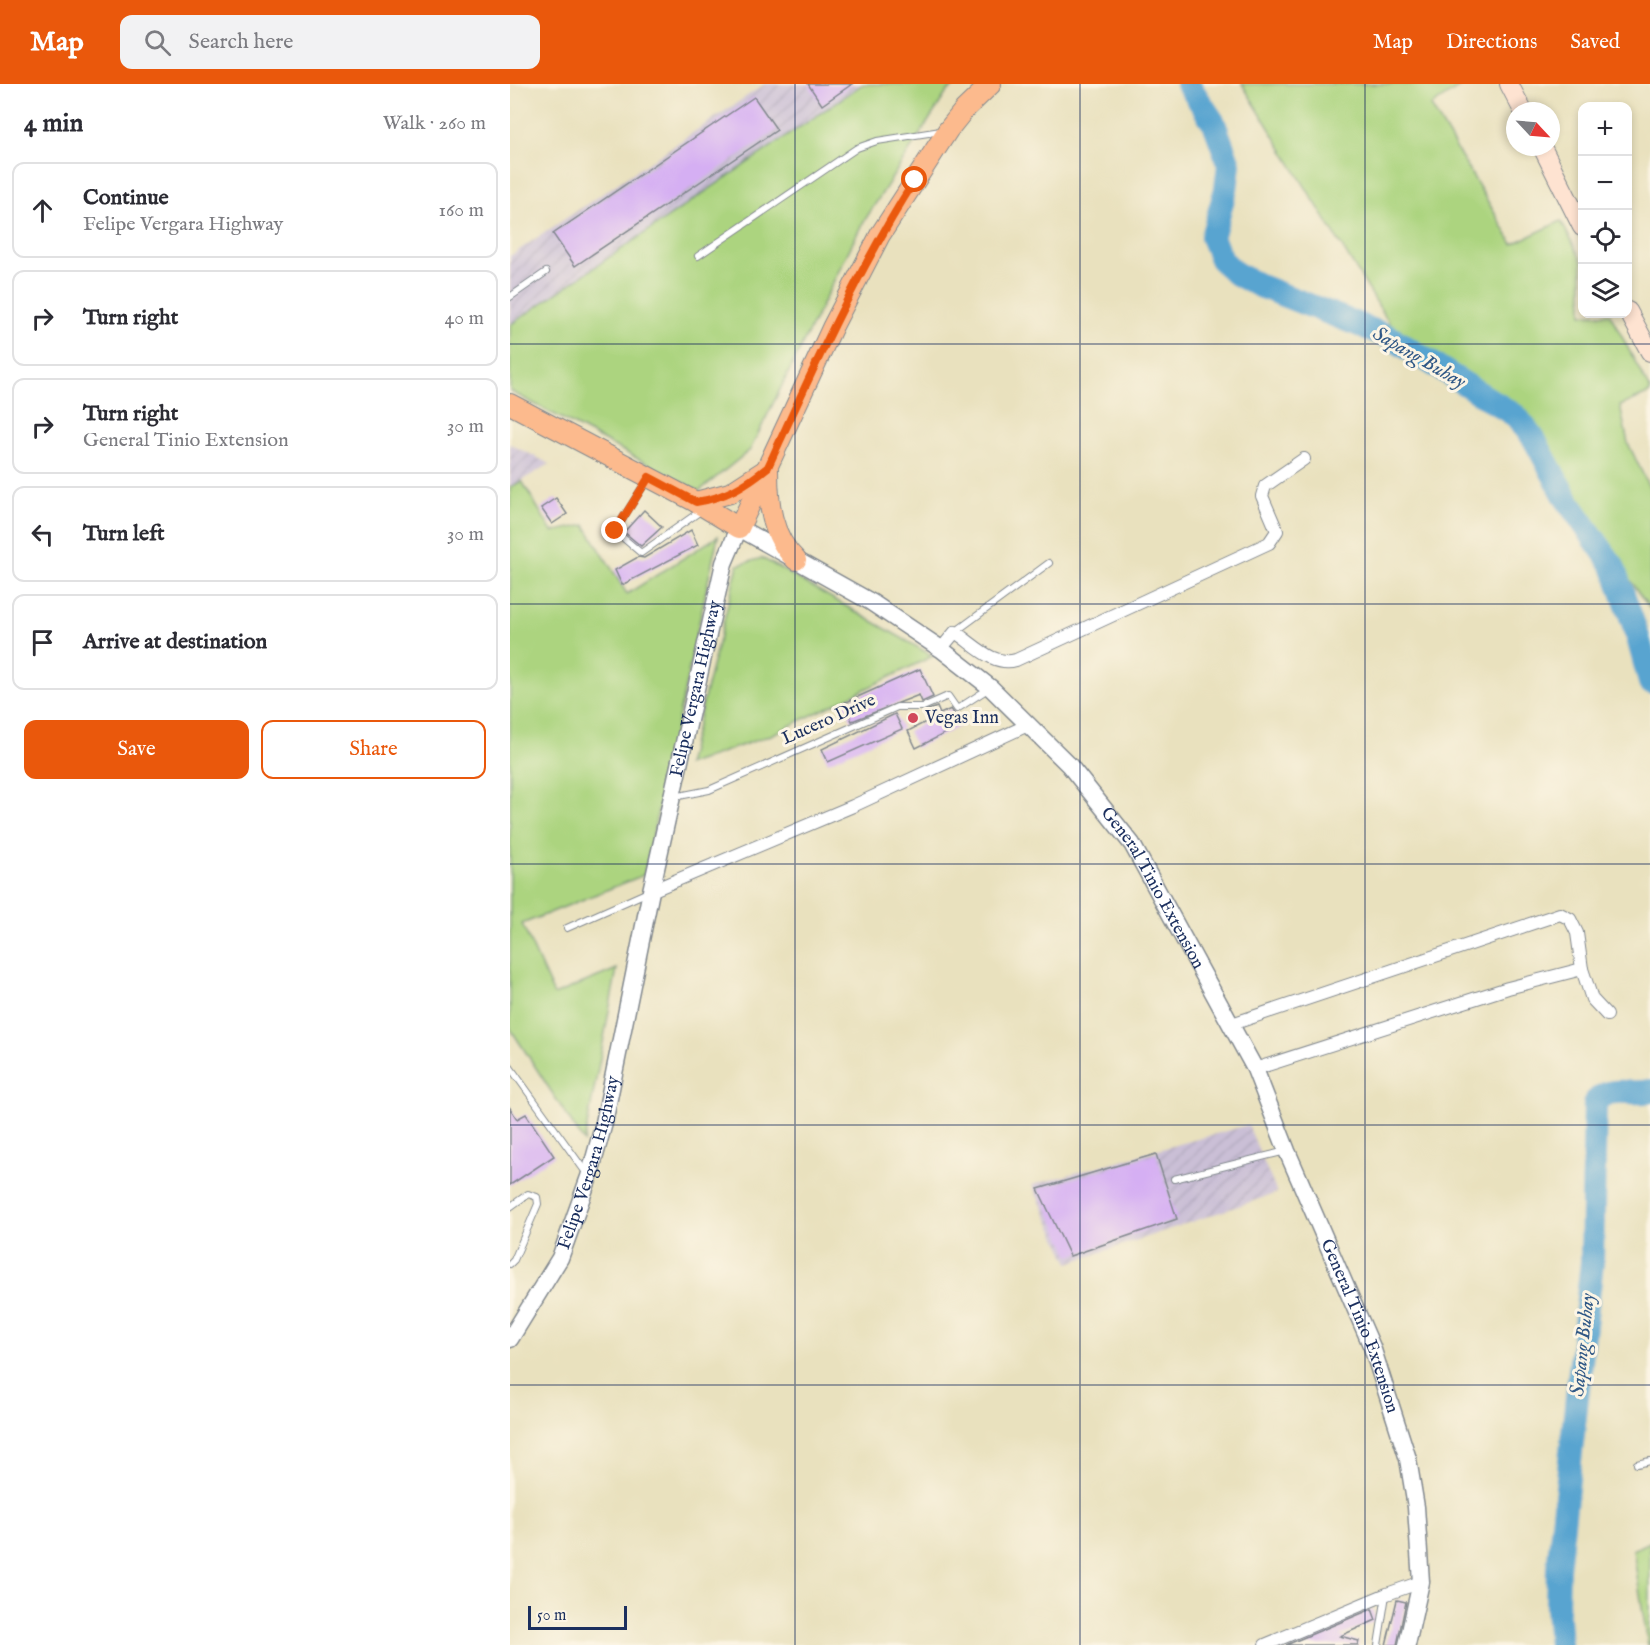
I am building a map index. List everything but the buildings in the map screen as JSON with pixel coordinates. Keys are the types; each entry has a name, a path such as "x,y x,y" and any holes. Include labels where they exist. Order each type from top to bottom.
{"main road":[{"name":"Felipe Vergara Highway","path":"739,528 833,326 880,235 948,130 964,110 991,84"},
{"path":"1509,84 1518,102"},
{"path":"1546,156 1578,219"},
{"path":"1632,318 1650,352"},
{"name":"General Tinio Extension","path":"510,404 701,505 739,528"},
{"path":"701,505 749,483 768,467"},
{"path":"768,467 772,518 784,549 796,560"}],"street":[{"path":"941,649 955,632 995,661 1006,663 1177,588 1269,543 1275,537 1276,524 1262,496 1265,486 1304,459"},
{"name":"General Tinio Extension","path":"739,528 871,602 941,649 991,687 1069,765 1132,844 1255,1069 1287,1150 1372,1347 1393,1408 1408,1459 1416,1507 1421,1582 1407,1645"},
{"name":"Felipe Vergara Highway","path":"510,1339 560,1258 589,1177 604,1123 651,891 724,563 739,528"},
{"path":"651,891 853,806 1030,724"},
{"path":"1232,1024 1560,914 1570,919 1577,933 1582,969 1592,999 1607,1016"},
{"path":"1255,1069 1508,988 1582,969"},
{"path":"1265,1645 1421,1582"}],"lane":[{"path":"698,256 857,148 877,141 948,130"},
{"path":"510,297 546,272"},
{"path":"649,477 615,531 642,553 701,505"},
{"path":"955,632 1049,563"},
{"name":"Lucero Drive","path":"672,798 709,790 897,707 923,707 948,696 957,709 991,687"},
{"path":"567,928 651,891"},
{"path":"510,1067 589,1177"},
{"path":"1174,1179 1287,1150"},
{"path":"510,1207 528,1194 537,1197 538,1204 514,1260 510,1264"},
{"path":"1637,1464 1650,1461"},
{"path":"1378,1645 1387,1594"}],"shaded area":[{"path":"765,84 863,84 510,325 510,256"},
{"path":"510,444 550,464 510,487"},
{"path":"1248,1125 1277,1193 1069,1263 1032,1185"}],"green space":[{"path":"863,84 957,84 947,92 861,226 750,450 699,491 510,391 510,325"},
{"path":"1242,84 1464,84 1431,106 1513,244 1561,221 1578,253 1578,318 1612,318 1650,390 1650,393 1620,406 1628,443 1650,489 1650,609 1616,560 1564,473 1517,406 1391,326"},
{"path":"522,481 552,532 585,525 627,594 718,536 644,875 522,924 554,995 617,969 584,1142 510,1028 510,487"},
{"path":"762,558 933,656 771,735 687,765 738,565"},
{"path":"1650,1542 1650,1645 1648,1645 1633,1550"}],"waterway":[{"name":"Sapang Buhay","path":"1188,84 1214,123 1229,164 1226,189 1212,237 1221,259 1235,273 1260,286 1390,337 1516,416 1534,439 1567,500 1613,566 1637,634 1650,682"},
{"name":"Sapang Buhay","path":"1560,1645 1557,1607 1558,1569 1592,1262 1595,1102 1608,1093 1650,1091"}],"place":[{"name":"Vegas Inn","path":"913,718"}],"route":[{"path":"615,531 649,477 696,502 730,493 749,483 768,467 833,326 880,235 915,180"}]}
